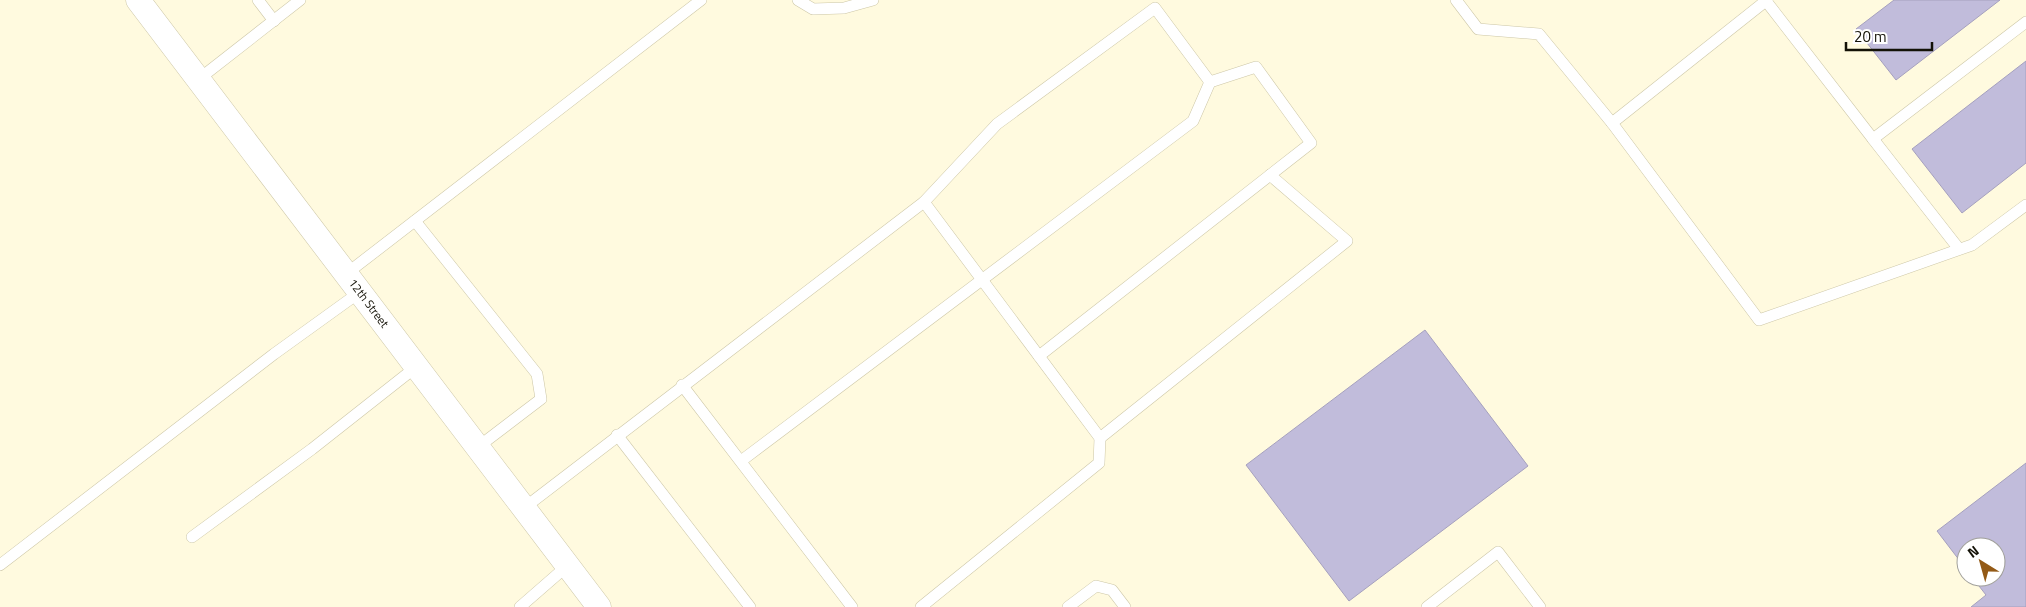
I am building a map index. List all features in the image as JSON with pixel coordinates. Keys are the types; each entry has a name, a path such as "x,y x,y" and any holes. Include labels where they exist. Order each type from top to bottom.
{"street":[{"name":"12th Street","path":"138,0 599,607"}],"lane":[{"path":"258,0 274,21"},
{"path":"198,79 300,0"},
{"path":"0,565 274,354 353,283 415,221 701,0"},
{"path":"798,0 813,9 844,8 873,0"},
{"path":"1456,0 1478,29 1539,34 1612,123 1760,320 1972,245 2026,205"},
{"path":"1612,123 1766,0 1959,250"},
{"path":"524,508 617,434 924,202 997,124 1155,8 1210,82"},
{"path":"1873,139 2026,22"},
{"path":"741,461 1193,121 1210,82 1256,67 1311,143 1039,356"},
{"path":"1100,438 1347,241 1270,175"},
{"path":"922,607 1098,464 1100,438 924,202"},
{"path":"415,221 537,374 541,399 478,447"},
{"path":"192,537 312,449 416,366"},
{"path":"682,385 852,607"},
{"path":"617,434 750,607"},
{"path":"1427,607 1498,552 1540,607"},
{"path":"520,607 568,566"},
{"path":"1068,607 1096,586 1112,590 1125,607"}],"building":[{"path":"1894,0 2000,0 1896,80 1856,29"},
{"path":"2026,61 2026,163 1962,213 1912,149"},
{"path":"1425,330 1528,466 1349,601 1246,465"},
{"path":"2026,463 2026,607 1971,607 1986,595 1980,587 2006,587 2006,537 1956,537 1956,556 1937,531"}]}
